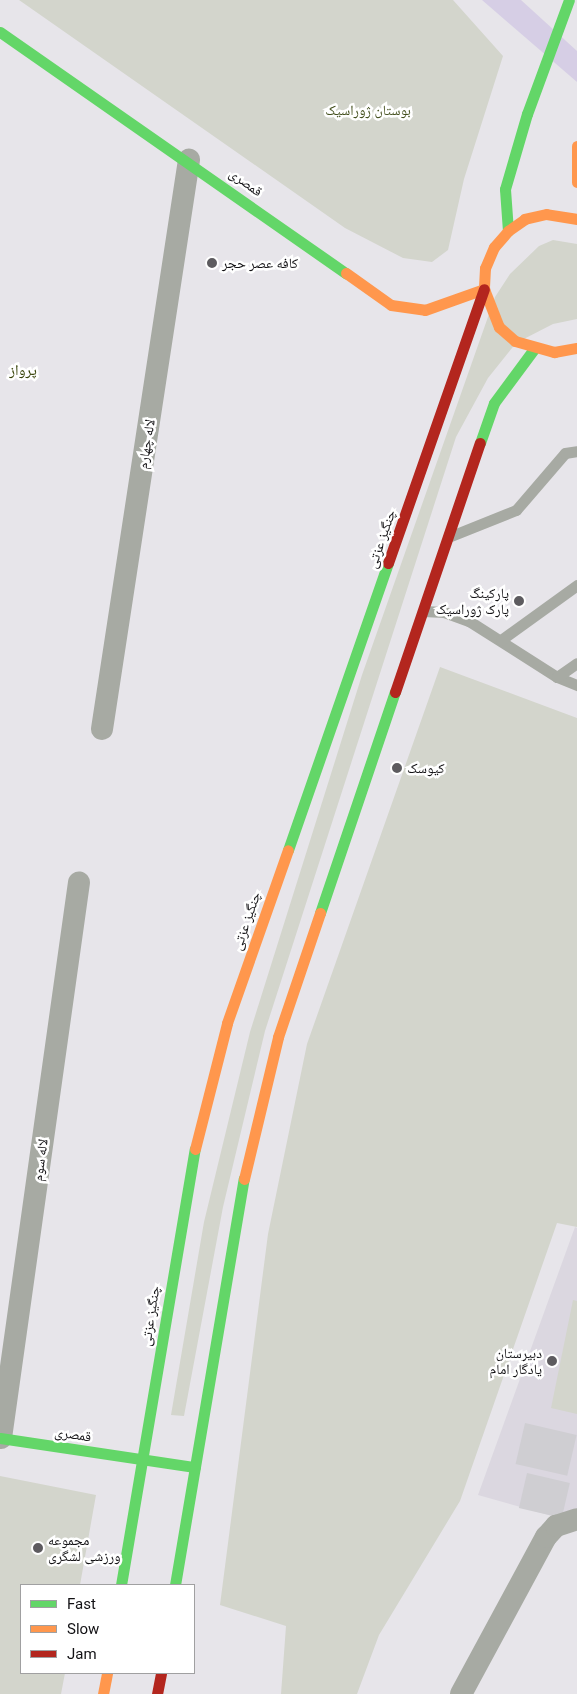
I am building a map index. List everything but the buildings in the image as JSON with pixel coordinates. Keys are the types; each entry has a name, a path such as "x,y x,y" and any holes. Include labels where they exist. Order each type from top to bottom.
{"street":[{"path":"508,231 506,189 527,114 569,0"},
{"name":"قمصری","path":"0,32 189,160 391,305 425,310 484,289"},
{"path":"577,146 577,182"},
{"name":"لاله چهارم","path":"102,729 189,160"},
{"path":"508,231 525,220 546,214 577,219"},
{"name":"چنگیز عزتی","path":"121,1584 196,1147 227,1022 484,289 491,254 508,231"},
{"path":"484,289 489,310 499,327 515,341 534,349 554,352 577,348"},
{"path":"175,1584 234,1229 253,1133 278,1037 494,403 534,349"},
{"name":"لاله سوم","path":"1,1438 79,882"},
{"name":"قمصری","path":"1,1438 194,1467"},
{"path":"461,1694 546,1537 556,1526 577,1519"},
{"path":"103,1694 106,1674"},
{"path":"157,1694 160,1674"}],"lane":[{"path":"448,538 516,510 565,453 577,451"},
{"path":"502,640 577,585"},
{"path":"423,611 452,615 502,640 557,677 577,685"},
{"path":"557,677 577,663"}],"shaded area":[{"path":"482,0 521,0 577,51 577,82"},
{"name":"دبیرستان یادگار امام","path":"575,1227 577,1228 577,1523 478,1495"}],"green space":[{"name":"بوستان ژوراسیک","path":"19,0 453,0 503,56 464,179 448,250 432,262 403,258 345,228"},
{"path":"553,240 577,244 577,319 553,324 516,343 488,378 456,437 265,1031 223,1207 184,1416 171,1415 204,1222 250,1032 362,675 495,297 510,274 539,246"},
{"path":"440,667 577,718 577,1227 557,1223 460,1501 379,1635 357,1694 281,1694 286,1626 220,1605 268,1234 307,1044"},
{"path":"573,1300 577,1301 577,1414 551,1408"},
{"name":"مجموعه ورزشی لشگری","path":"0,1476 96,1495 80,1584 20,1584 20,1674 65,1674 61,1694 0,1694"}],"traffic: fast":[{"path":"508,231 505,189 527,114 569,0"},
{"path":"0,32 346,273"},
{"path":"480,443 494,403 534,349"},
{"path":"288,850 388,563"},
{"path":"320,913 395,692"},
{"path":"121,1584 195,1149"},
{"path":"175,1584 244,1179"},
{"path":"0,1438 195,1467"}],"traffic: slow":[{"path":"577,146 577,182"},
{"path":"577,219 546,214 525,219 508,231 494,247 485,268 484,289 499,327 515,341 554,352 577,348"},
{"path":"346,273 391,305 425,310 484,289"},
{"path":"195,1149 227,1023 288,850"},
{"path":"244,1179 278,1037 320,913"},
{"path":"103,1694 107,1674"}],"traffic: jam":[{"path":"388,563 484,289"},
{"path":"395,692 480,443"},
{"path":"157,1694 161,1674"}],"place":[{"name":"کافه عصر حجر","path":"212,263"},
{"name":"پارکینگ پارک ژوراسیک","path":"519,601"},
{"name":"کیوسک","path":"397,768"},
{"name":"دبیرستان یادگار امام","path":"552,1361"},
{"name":"مجموعه ورزشی لشگری","path":"38,1548"}],"district":[{"name":"پرواز","path":"23,371"}]}
